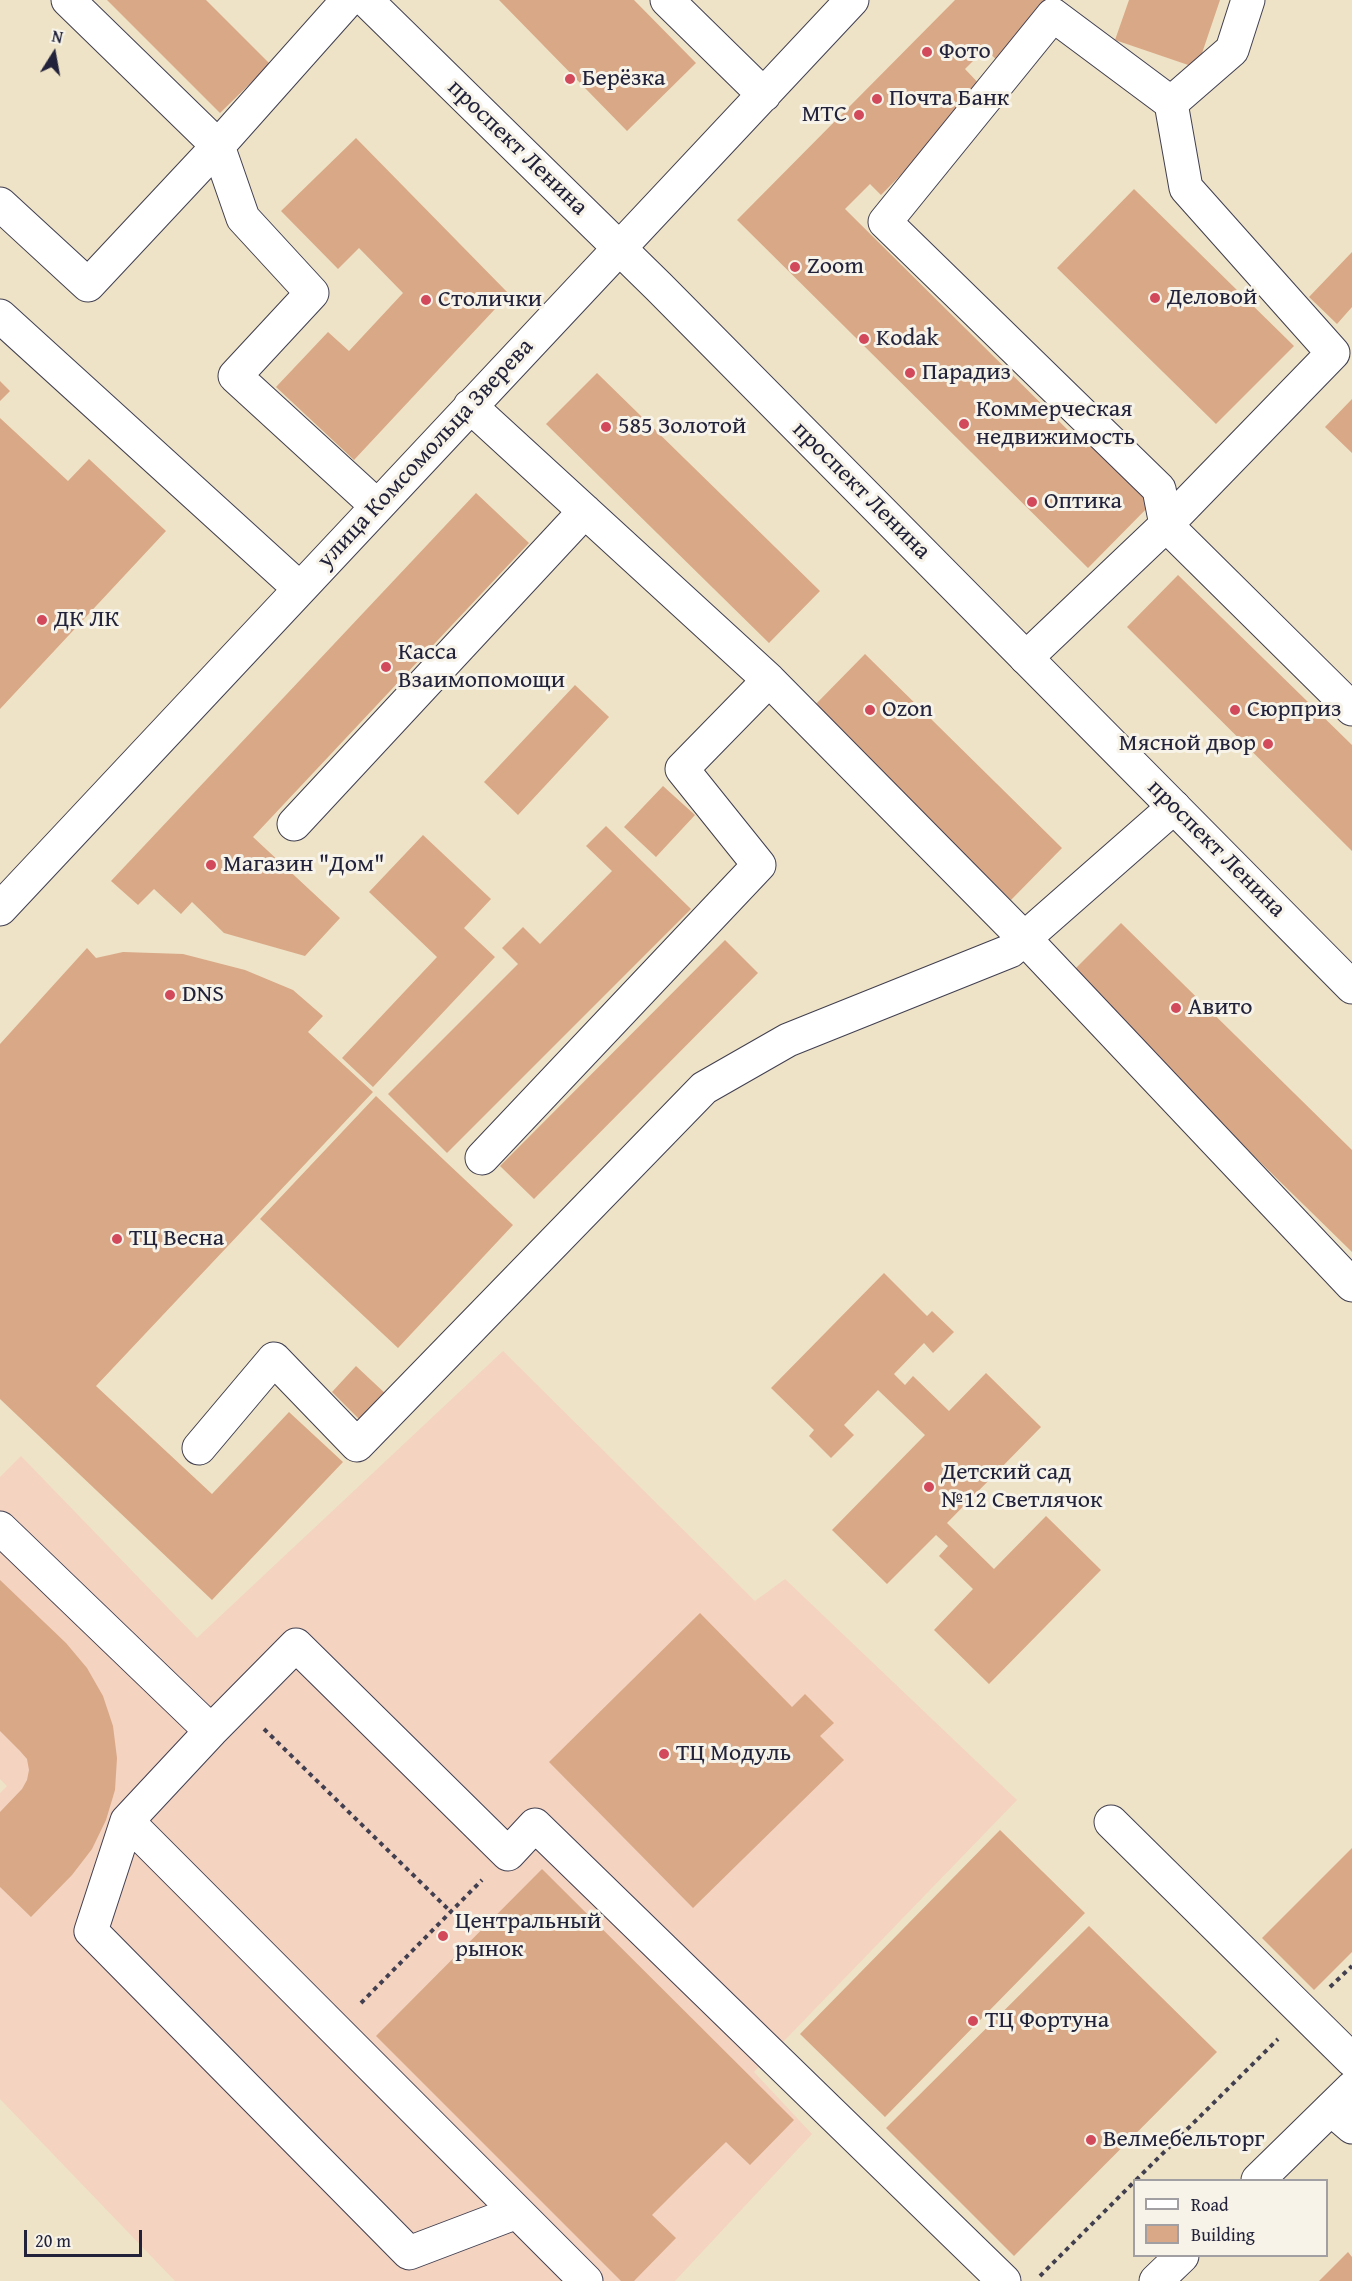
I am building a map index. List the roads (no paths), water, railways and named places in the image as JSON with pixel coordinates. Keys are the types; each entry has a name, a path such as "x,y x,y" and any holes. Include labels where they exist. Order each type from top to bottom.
{"main road":[{"path":"68,0 218,146 243,218 312,293 235,376 377,506"},
{"path":"0,204 88,285 218,146 348,0"},
{"name":"проспект Ленина","path":"366,0 619,249 1352,987"},
{"path":"667,0 764,95"},
{"name":"улица Комсомольца Зверева","path":"0,909 852,0"},
{"path":"1171,104 1232,50 1248,0"},
{"path":"1026,658 1166,525 1333,353 1186,188 1171,104 1053,15 885,222 1159,489 1166,525 1352,710"},
{"path":"0,316 299,588"},
{"path":"470,406 769,680 1025,939 1352,1285"},
{"path":"294,824 585,511"},
{"path":"482,1158 759,866 682,769 769,680"},
{"path":"199,1448 274,1359 357,1445 704,1088 788,1040 1010,951 1174,807"},
{"path":"0,1528 211,1731"},
{"path":"517,2212 409,2253 91,1931 127,1821 211,1731 297,1645 508,1854 535,1825 1004,2281"},
{"path":"127,1821 586,2281"},
{"path":"1111,1822 1352,2060"},
{"path":"1260,2179 1345,2108"},
{"path":"1156,2281 1181,2257"}],"place":[{"name":"Фото","path":"927,52"},
{"name":"Берёзка","path":"570,79"},
{"name":"Почта Банк","path":"877,99"},
{"name":"МТС","path":"859,115"},
{"name":"Zoom","path":"795,267"},
{"name":"Деловой","path":"1155,298"},
{"name":"Столички","path":"426,300"},
{"name":"Kodak","path":"864,339"},
{"name":"Парадиз","path":"910,373"},
{"name":"Коммерческая недвижимость","path":"964,424"},
{"name":"585 Золотой","path":"606,427"},
{"name":"Оптика","path":"1032,502"},
{"name":"ДК ЛК","path":"42,620"},
{"name":"Касса Взаимопомощи","path":"386,667"},
{"name":"Ozon","path":"870,710"},
{"name":"Сюрприз","path":"1235,710"},
{"name":"Мясной двор","path":"1268,744"},
{"name":"Магазин \"Дом\"","path":"211,865"},
{"name":"DNS","path":"170,995"},
{"name":"Авито","path":"1176,1008"},
{"name":"ТЦ Весна","path":"117,1239"},
{"name":"Детский сад №12 Светлячок","path":"929,1487"},
{"name":"ТЦ Модуль","path":"664,1754"},
{"name":"Центральный рынок","path":"443,1936"},
{"name":"ТЦ Фортуна","path":"973,2021"},
{"name":"Велмебельторг","path":"1091,2140"}]}
